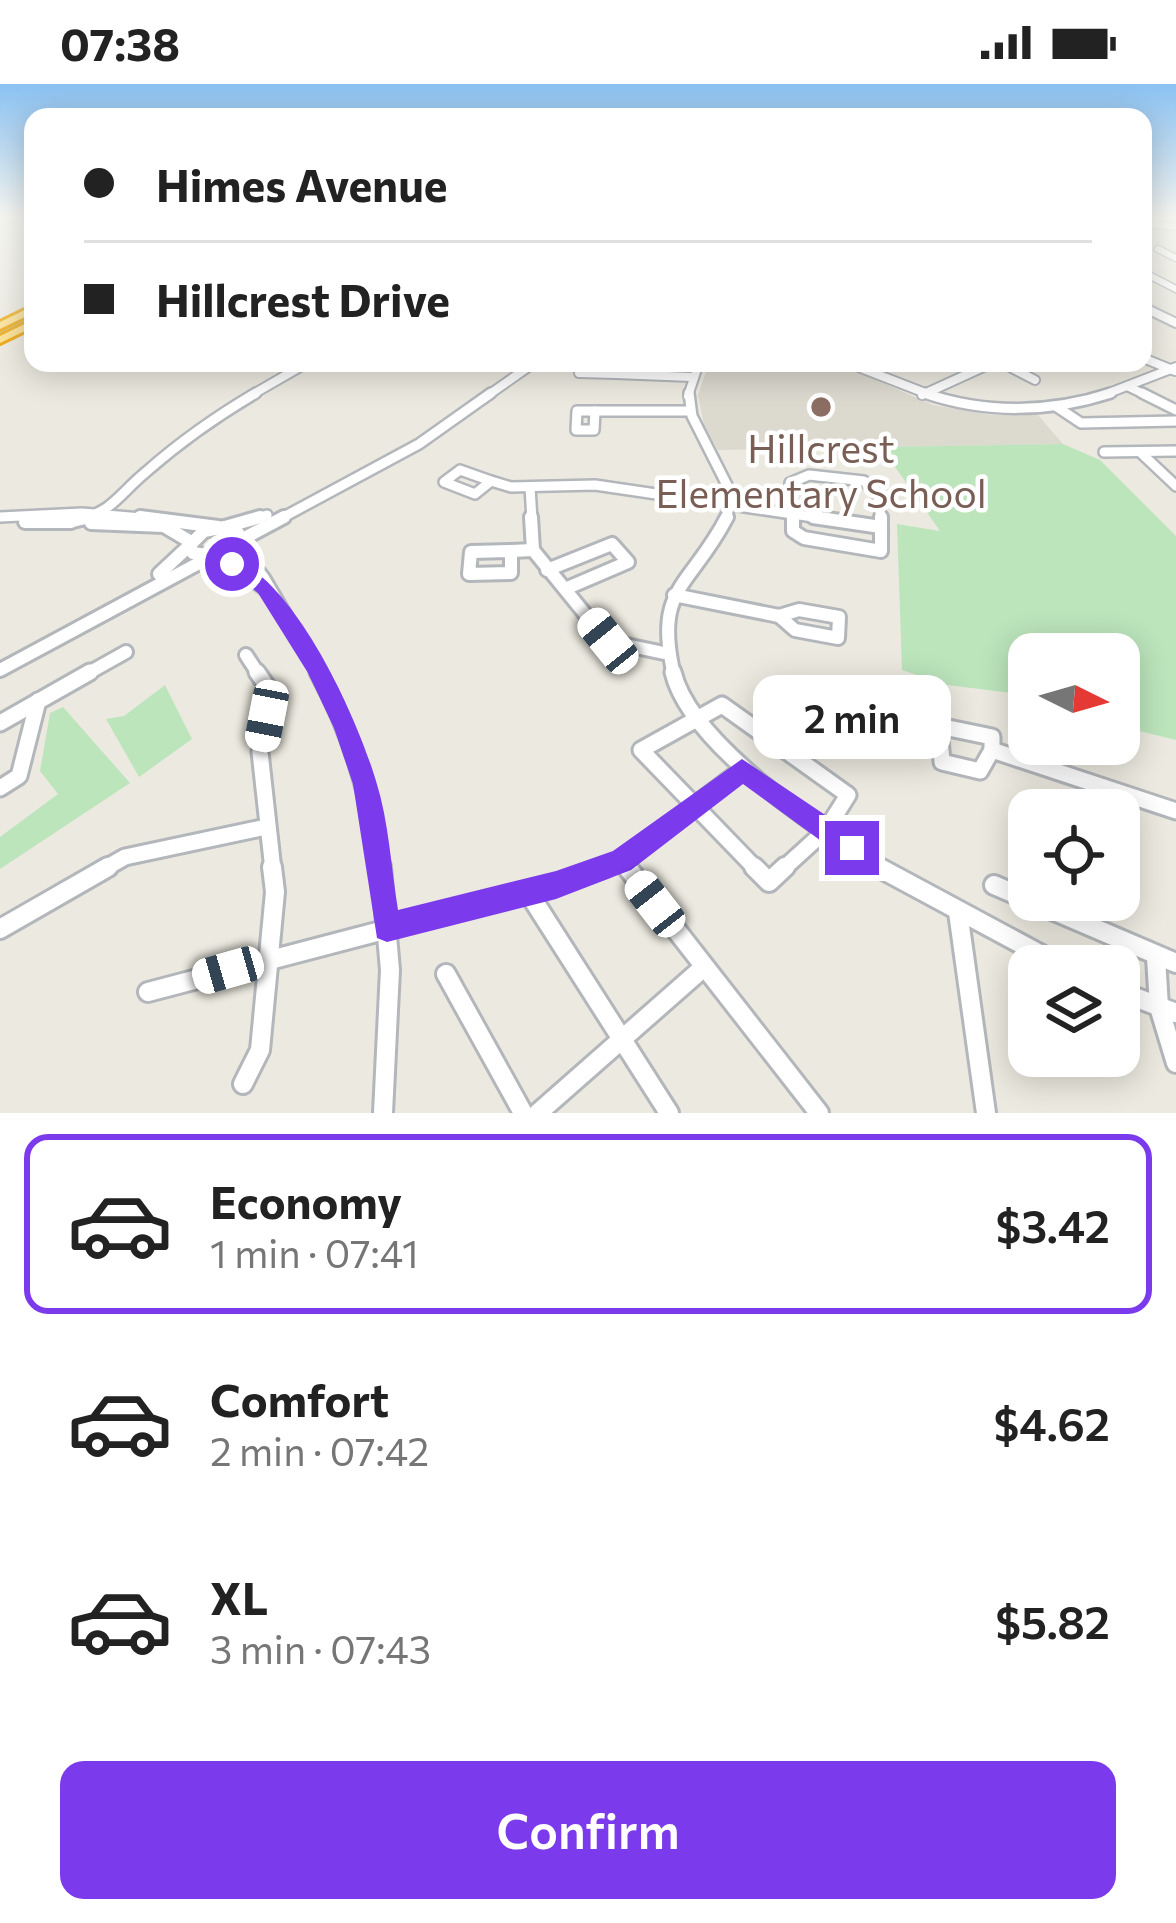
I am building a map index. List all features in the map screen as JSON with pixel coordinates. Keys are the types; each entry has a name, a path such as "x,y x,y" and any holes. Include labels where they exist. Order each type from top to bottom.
{"street":[{"path":"873,372 921,396 989,409 1057,407 1174,370"},
{"path":"68,522 103,514 137,479 225,410 291,372"},
{"path":"0,670 262,525 354,482 419,444 521,372"},
{"path":"581,372 691,377"},
{"path":"694,372 688,411 729,482 732,504 674,595 665,622 664,653 677,692 693,717 742,770 826,830 958,912 1022,945"},
{"path":"921,396 973,372"},
{"path":"1019,372 1035,380"},
{"path":"1129,387 1176,410"},
{"path":"1057,407 1081,423 1176,421"},
{"path":"596,411 688,411"},
{"path":"1104,452 1176,451"},
{"path":"1139,452 1176,486"},
{"path":"795,476 858,477 878,490 881,527 881,551 797,536 790,483 795,476"},
{"path":"491,481 530,487 596,484 881,527"},
{"path":"84,625 171,565 191,544 221,527 354,482"},
{"path":"530,487 533,550 548,570 608,641 664,653"},
{"path":"0,521 103,514 172,518 236,530 236,543 263,578 317,670 365,784 387,928 389,1021 382,1113"},
{"path":"0,521 164,526 191,544 193,553 214,555 265,588"},
{"path":"548,570 612,544 628,562 565,589"},
{"path":"511,551 533,550"},
{"path":"674,595 779,616"},
{"path":"0,724 126,652"},
{"path":"243,1084 260,1050 275,892 260,752 268,688 246,655"},
{"path":"0,788 19,776 38,701"},
{"path":"722,705 848,795 826,830 769,882 692,808 641,750 722,705"},
{"path":"992,750 1176,811"},
{"path":"148,992 528,892 622,861 742,770"},
{"path":"0,929 125,857 266,826"},
{"path":"622,861 819,1113"},
{"path":"994,885 1176,963"},
{"path":"528,892 668,1113"},
{"path":"958,912 986,1113"},
{"path":"1156,957 1176,1063"},
{"path":"538,1113 704,967"},
{"path":"446,974 523,1113"},
{"path":"1140,999 1168,1010"}],"shaded area":[{"name":"Hillcrest Elementary School","path":"706,372 858,372 933,405 991,415 1038,415 1063,444 718,450 704,425 698,395"}],"green space":[{"path":"1063,444 1100,460 1176,536 1176,740 1140,731 1140,633 1008,633 1008,692 947,685 902,670 897,524 940,531 881,447"},
{"path":"165,685 192,739 139,777 106,719 124,716"},
{"path":"63,707 130,783 0,869 0,837 58,794 40,771 50,713"}],"waterway":[{"path":"0,333 24,321"}],"place":[{"name":"Hillcrest Elementary School","path":"821,407"}],"route":[{"path":"232,564 265,588 317,670 345,728 365,784 387,928 556,885 622,861 742,770 852,848"}]}
